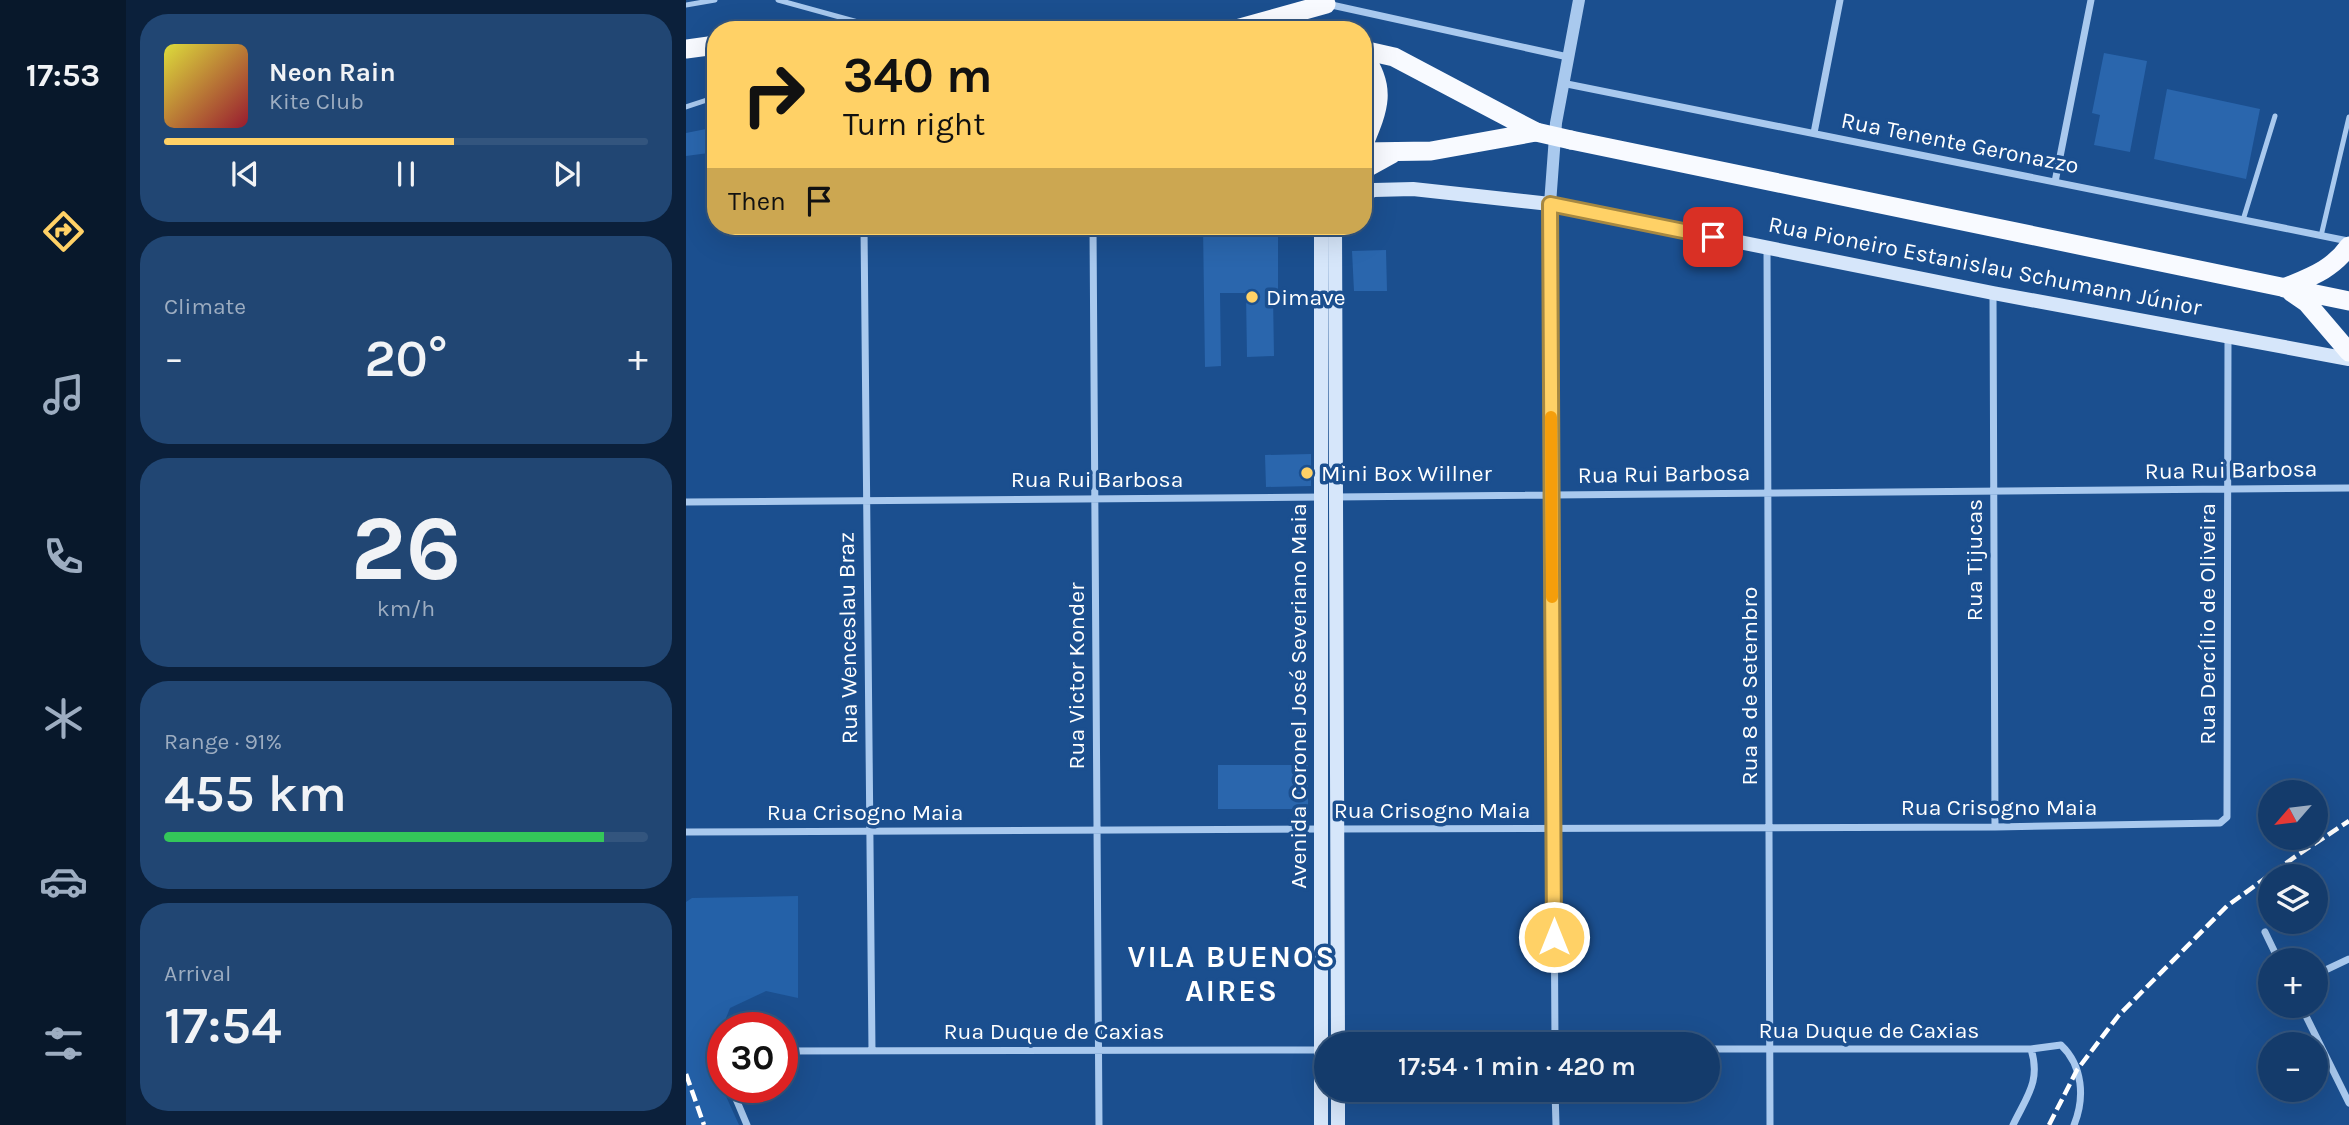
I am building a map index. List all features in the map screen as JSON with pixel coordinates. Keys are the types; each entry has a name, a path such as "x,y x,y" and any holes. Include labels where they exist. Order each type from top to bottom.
{"highway":[{"path":"1263,21 1327,2"},
{"path":"686,49 707,46"},
{"path":"1372,52 1394,57 1536,132 2349,301"},
{"path":"1372,70 1379,87 1378,111 1372,125"},
{"path":"1372,152 1431,151 1536,132"},
{"path":"1372,165 1393,153"},
{"path":"2284,288 2318,275 2340,259 2349,244"},
{"path":"2284,288 2307,303 2349,352"}],"main road":[{"name":"Rua Pioneiro Estanislau Schumann Júnior","path":"1372,191 1413,189 1550,204 1993,293 2349,359"},
{"name":"Avenida Coronel José Severiano Maia","path":"1321,235 1324,1032"},
{"name":"Avenida Coronel José Severiano Maia","path":"1335,235 1338,1032"},
{"name":"Avenida Coronel José Severiano Maia","path":"1321,1125 1322,1102"},
{"path":"1338,1102 1338,1125"}],"street":[{"path":"1305,0 1327,2 1568,57"},
{"path":"1555,1032 1550,204 1556,123 1579,0"},
{"path":"1814,133 1840,0"},
{"path":"2055,182 2091,0"},
{"name":"Rua Tenente Geronazzo","path":"1562,83 2243,220 2349,244"},
{"name":"Rua Wenceslau Braz","path":"864,235 872,1051"},
{"name":"Rua Victor Konder","path":"1093,235 1099,1125"},
{"name":"Rua 8 de Setembro","path":"1768,247 1770,1125"},
{"name":"Rua Tijucas","path":"1993,293 1995,827"},
{"name":"Rua Dercílio de Oliveira","path":"2220,823 2227,817 2228,337"},
{"name":"Rua Rui Barbosa","path":"686,502 2349,488"},
{"name":"Rua Crisogno Maia","path":"686,832 1995,827 2220,823"},
{"path":"2328,969 2349,959"},
{"path":"2307,1018 2349,1103"},
{"name":"Rua Duque de Caxias","path":"1720,1049 2031,1049 2061,1045 2069,1053 2077,1070 2081,1103 2074,1125"},
{"path":"2014,1125 2034,1083 2036,1072 2031,1049"},
{"name":"Rua Duque de Caxias","path":"798,1051 1314,1050"},
{"path":"1555,1102 1556,1125"},
{"path":"738,1103 747,1125"}],"lane":[{"path":"686,5 715,0"},
{"path":"778,0 854,21"},
{"path":"686,107 707,100"},
{"path":"2243,220 2275,116"},
{"path":"2321,236 2349,117"}],"shaded area":[{"path":"798,896 798,998 766,991 730,1008 728,1012 707,1012 707,1103 729,1103 739,1125 686,1125 686,902 692,898"}],"building":[{"path":"2104,53 2147,61 2130,152 2094,145 2100,115 2092,113"},
{"path":"2167,89 2260,109 2246,179 2154,159"},
{"path":"707,129 707,153 686,156 686,133"},
{"path":"1203,235 1278,235 1278,295 1273,296 1274,356 1247,357 1246,293 1220,293 1221,366 1205,367"},
{"path":"1386,250 1387,291 1354,291 1352,251"},
{"path":"1311,454 1311,486 1266,487 1265,455"},
{"path":"1218,765 1308,765 1308,809 1218,809"}],"railway":[{"path":"2049,1125 2077,1070 2119,1015 2227,906 2349,821"},
{"path":"686,1074 704,1125"}],"slow traffic":[{"path":"1551,417 1552,597"}],"place":[{"name":"Dimave","path":"1252,297"},
{"name":"Mini Box Willner","path":"1307,473"}],"district":[{"name":"VILA BUENOS AIRES","path":"1232,974"}],"route":[{"path":"1554,937 1550,204 1713,237"}]}
